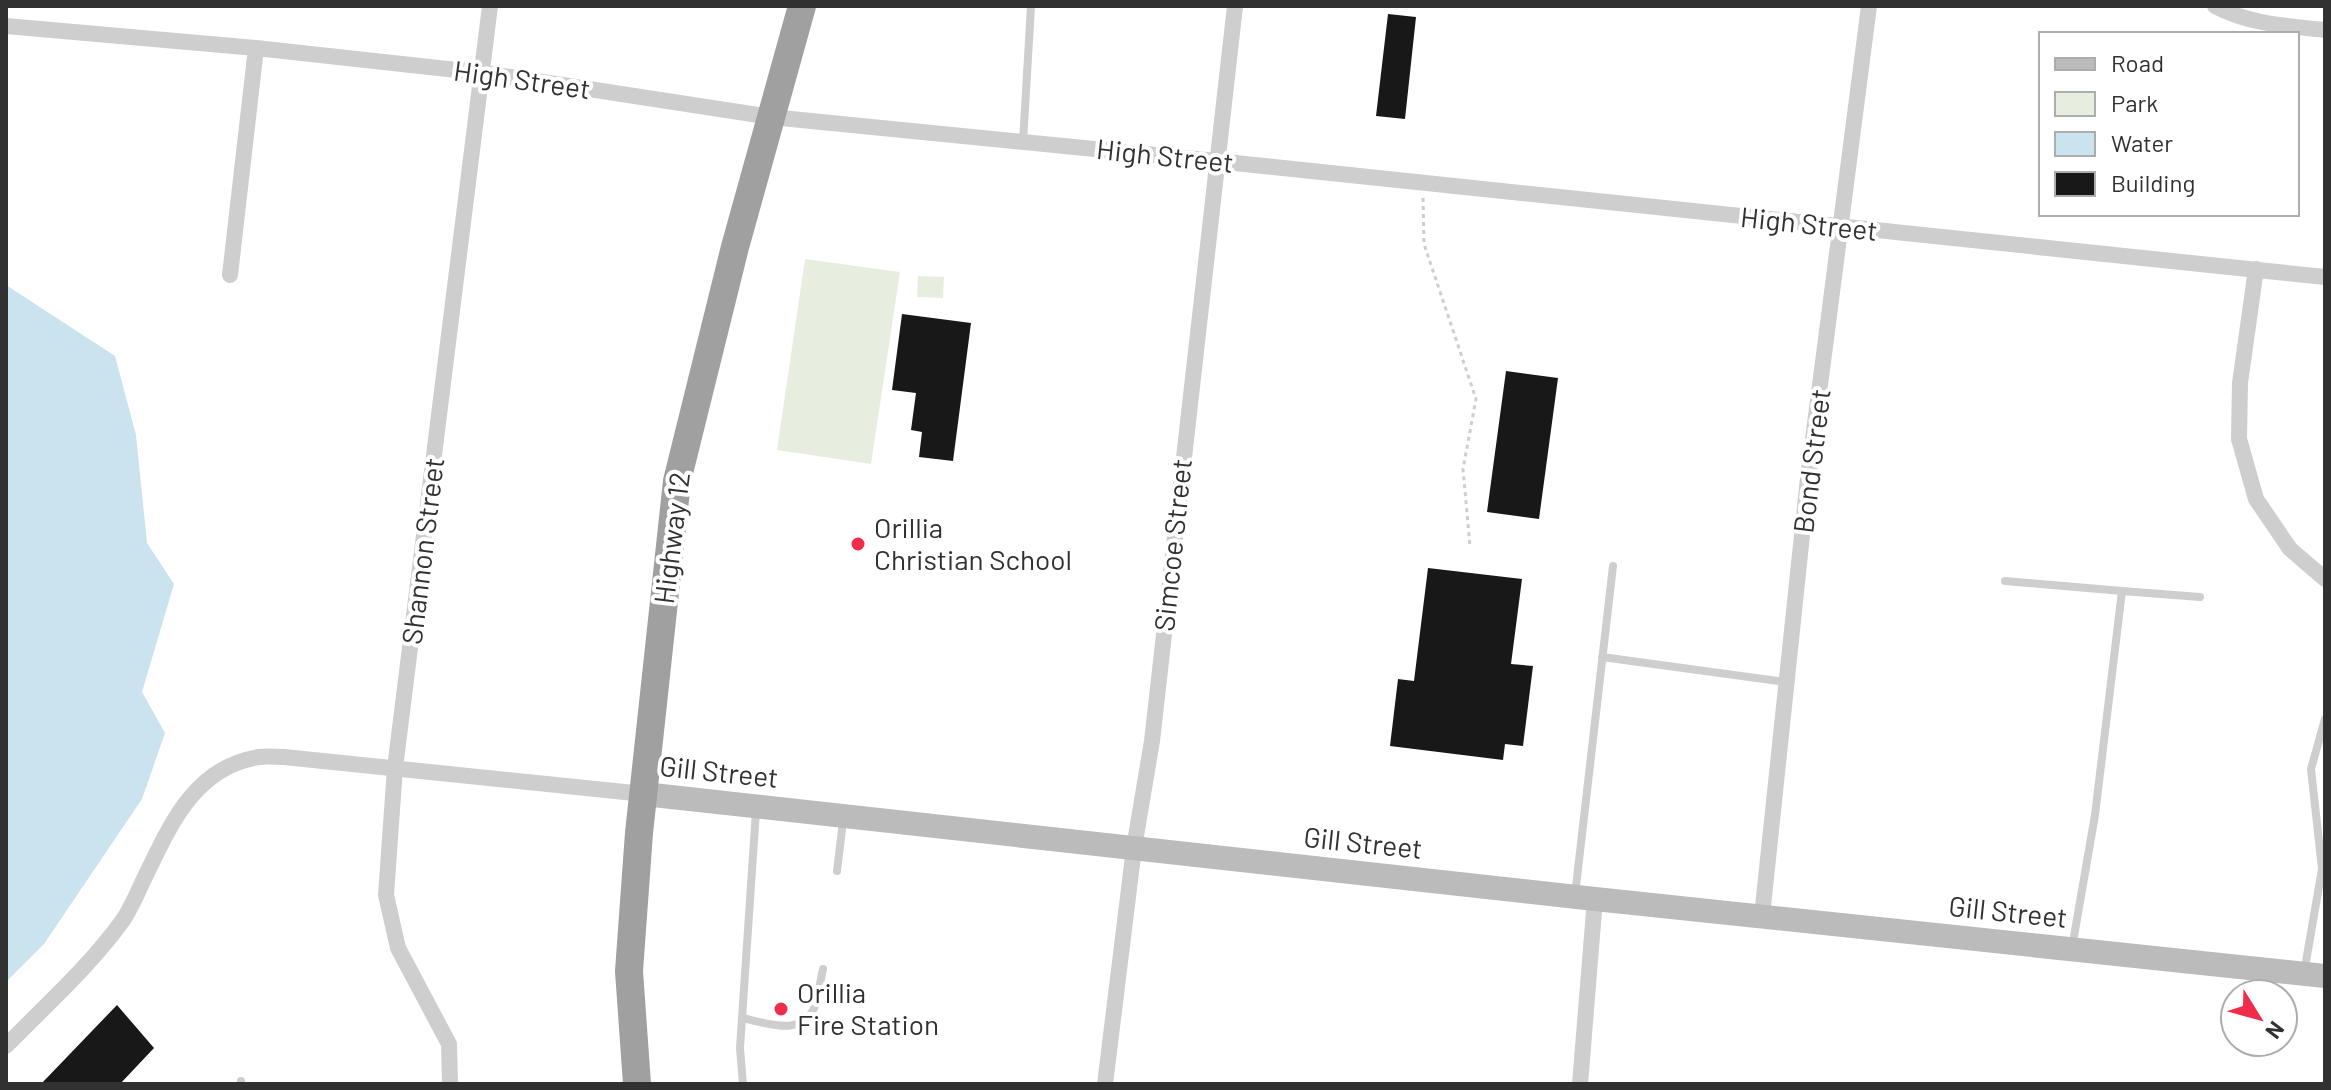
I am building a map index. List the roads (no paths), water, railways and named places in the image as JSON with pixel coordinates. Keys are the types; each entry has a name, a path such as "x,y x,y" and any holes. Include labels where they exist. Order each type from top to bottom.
{"highway":[{"name":"Highway 12","path":"637,1084 629,971 677,481 731,262 802,6"}],"main road":[{"name":"Gill Street","path":"644,794 1585,898 2315,974"}],"street":[{"name":"Shannon Street","path":"450,1084 449,1044 398,948 386,895 395,768 490,6"},
{"name":"Simcoe Street","path":"1105,1084 1134,848 1152,741 1235,6"},
{"name":"Bond Street","path":"1762,916 1808,478 1869,6"},
{"path":"2215,6 2229,14 2277,25 2325,30"},
{"name":"High Street","path":"6,26 256,48 484,73 771,117 2325,277"},
{"path":"230,275 256,48"},
{"path":"2256,269 2240,383 2239,439 2256,499 2290,549 2325,579"},
{"name":"Gill Street","path":"6,1046 93,958 125,917 170,826 194,791 231,766 260,757 644,794"},
{"path":"1580,1084 1585,898"}],"lane":[{"path":"1023,142 1031,6"},
{"path":"1585,898 1602,657 1613,566"},
{"path":"2005,581 2200,597"},
{"path":"2072,949 2095,815 2122,591"},
{"path":"1602,657 1787,682"},
{"path":"2315,974 2323,870 2311,769 2325,719"},
{"path":"743,1084 740,1048 756,806"},
{"path":"837,871 844,816"},
{"path":"742,1018 790,1028 804,1020 815,1008 823,969"}],"water":[{"path":"6,285 115,356 136,435 147,543 174,584 142,692 165,733 142,799 44,944 6,982"}],"place":[{"name":"Orillia Christian School","path":"858,544"},
{"name":"Orillia Fire Station","path":"781,1009"}]}
